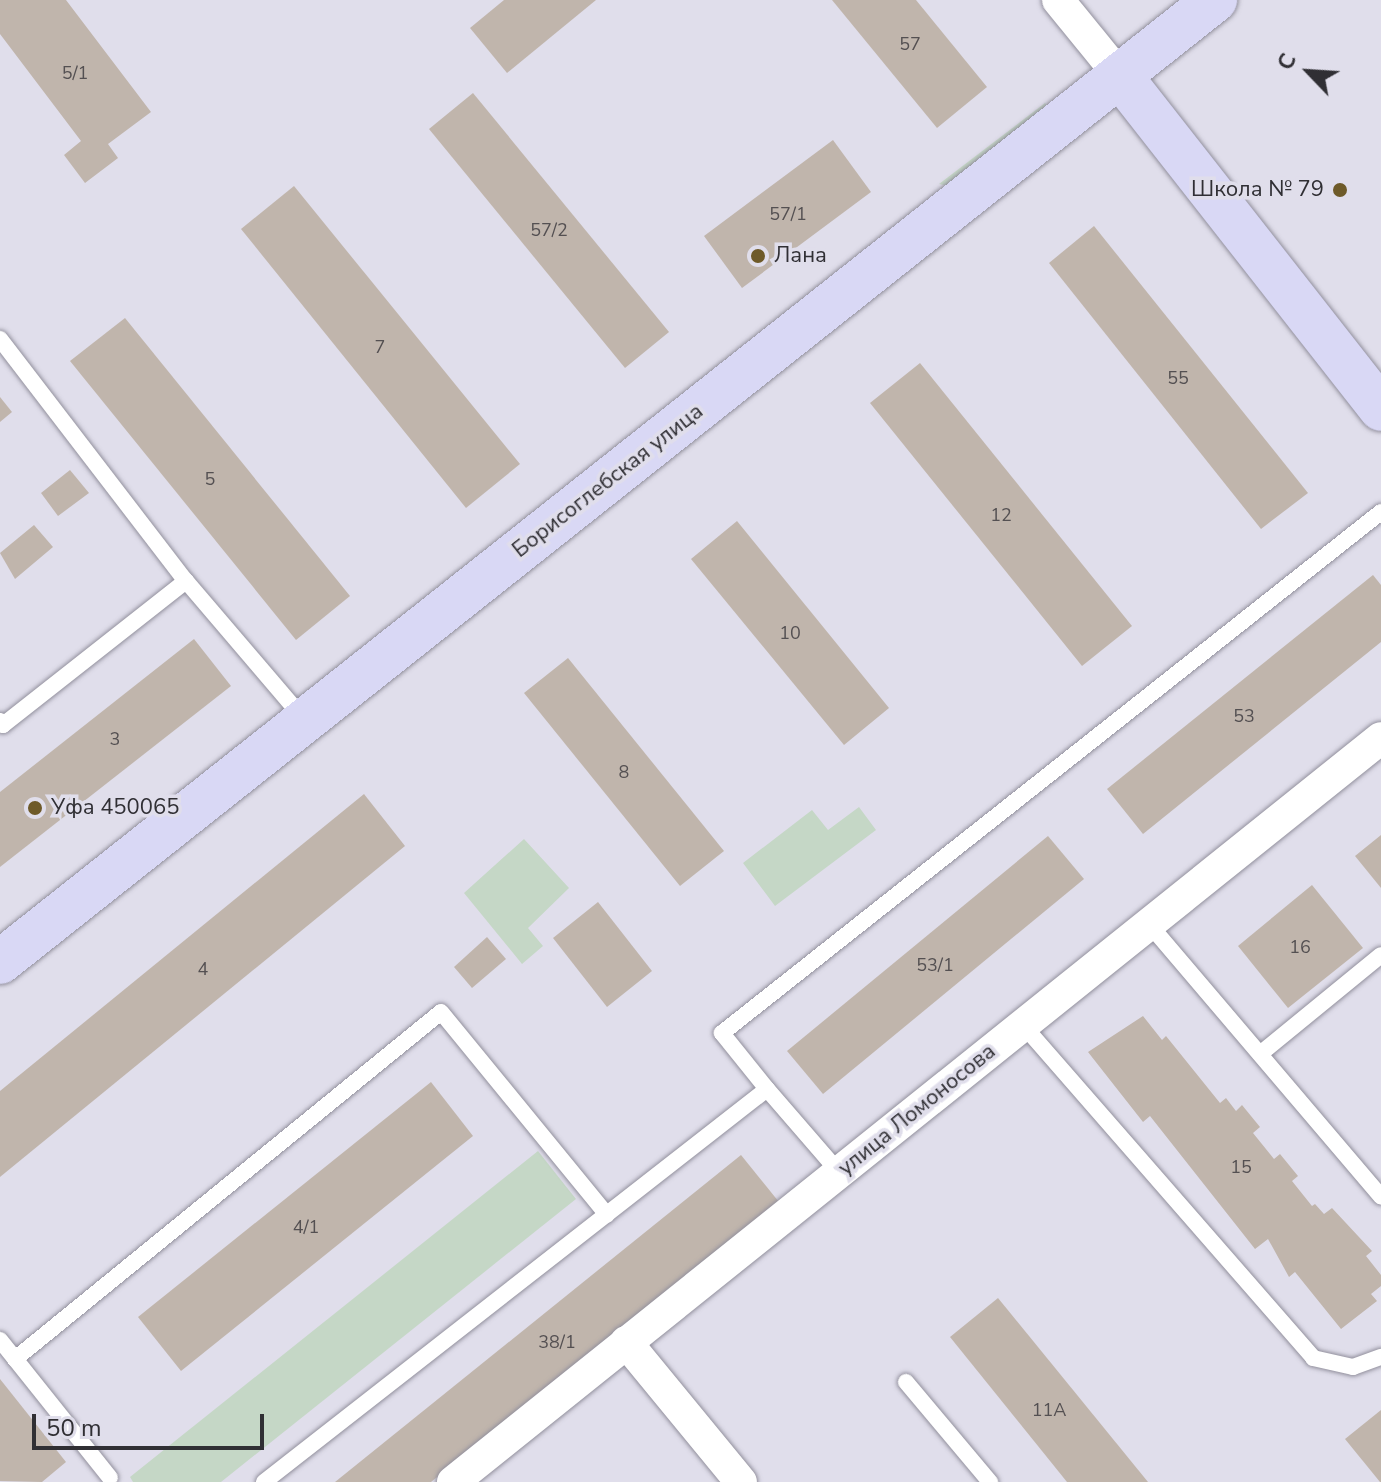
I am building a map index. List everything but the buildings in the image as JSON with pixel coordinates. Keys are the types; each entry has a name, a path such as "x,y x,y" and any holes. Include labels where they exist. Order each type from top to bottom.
{"street":[{"path":"1058,0 1381,409"},
{"name":"Борисоглебская улица","path":"0,962 1215,0"},
{"name":"улица Ломоносова","path":"453,1482 1381,738"},
{"path":"626,1342 741,1482"}],"lane":[{"path":"0,339 186,581 305,721"},
{"path":"839,1172 722,1033 1381,512"},
{"path":"0,721 3,725 186,581"},
{"path":"1149,924 1381,1197"},
{"path":"1260,1054 1381,955"},
{"path":"15,1359 441,1012 607,1215"},
{"path":"1023,1025 1313,1358 1353,1367 1381,1357"},
{"path":"264,1482 767,1089"},
{"path":"0,1340 110,1478"},
{"path":"906,1382 990,1482"}],"green space":[{"path":"1045,103 1054,114 957,188 939,184"},
{"path":"859,807 876,830 775,906 743,863 812,810 828,830"},
{"path":"524,839 569,888 528,928 543,946 522,964 464,893"},
{"path":"538,1151 576,1199 221,1482 133,1482 130,1477"}],"place":[{"name":"Школа № 79","path":"1340,190"},
{"name":"Лана","path":"758,256"},
{"name":"Уфа 450065","path":"35,808"}]}
